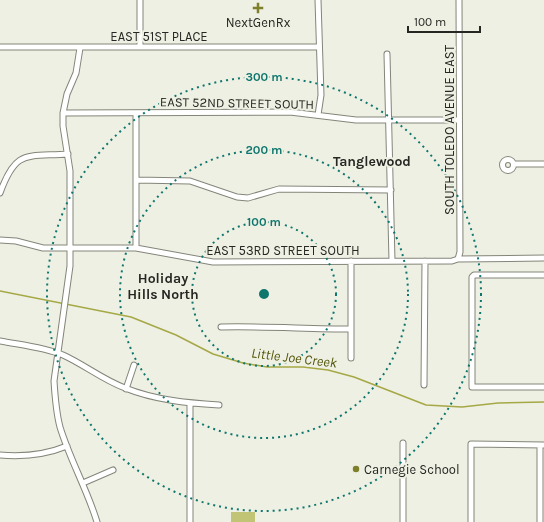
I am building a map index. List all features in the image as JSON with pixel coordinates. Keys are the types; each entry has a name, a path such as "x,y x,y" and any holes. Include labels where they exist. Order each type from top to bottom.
{"street":[{"path":"140,0 140,47"},
{"path":"318,0 321,94 318,115"},
{"name":"SOUTH TOLEDO AVENUE EAST","path":"458,259 460,252 459,0"},
{"name":"EAST 51ST PLACE","path":"0,47 319,47"},
{"path":"80,48 76,73 63,113 62,126 70,171 69,248 67,292 54,381 60,428 83,483 97,522"},
{"path":"387,54 392,261"},
{"name":"EAST 52ND STREET SOUTH","path":"63,113 136,114 278,112 356,120 459,120"},
{"path":"136,114 136,248"},
{"path":"0,193 9,170 20,159 27,157 68,154"},
{"path":"514,164 544,164"},
{"path":"136,180 190,181 237,197 248,198 279,189 391,190"},
{"name":"EAST 53RD STREET SOUTH","path":"0,240 16,241 44,248 136,248 213,262 452,261 458,259 544,258"},
{"path":"351,261 351,358"},
{"path":"424,385 425,261"},
{"path":"544,275 474,275 472,277 472,387 544,387"},
{"path":"221,326 286,326 307,329 351,329"},
{"path":"0,341 32,346 57,353 126,389 148,396 190,403 219,405"},
{"path":"126,389 134,365"},
{"path":"190,403 190,522"},
{"path":"403,443 403,522"},
{"path":"471,522 470,444 542,445 541,518"},
{"path":"0,455 31,456 67,446"},
{"path":"83,483 114,470"}],"green space":[{"path":"231,512 255,512 255,522 231,522"}],"waterway":[{"name":"Little Joe Creek","path":"0,291 131,317 176,335 213,354 243,363 267,367 303,367 328,370 354,377 426,405 462,407 498,403 544,402"}],"place":[{"name":"NextGenRx","path":"258,8"},
{"name":"Carnegie School","path":"356,469"}],"district":[{"name":"Tanglewood","path":"372,161"},
{"name":"Holiday Hills North","path":"163,286"}]}
